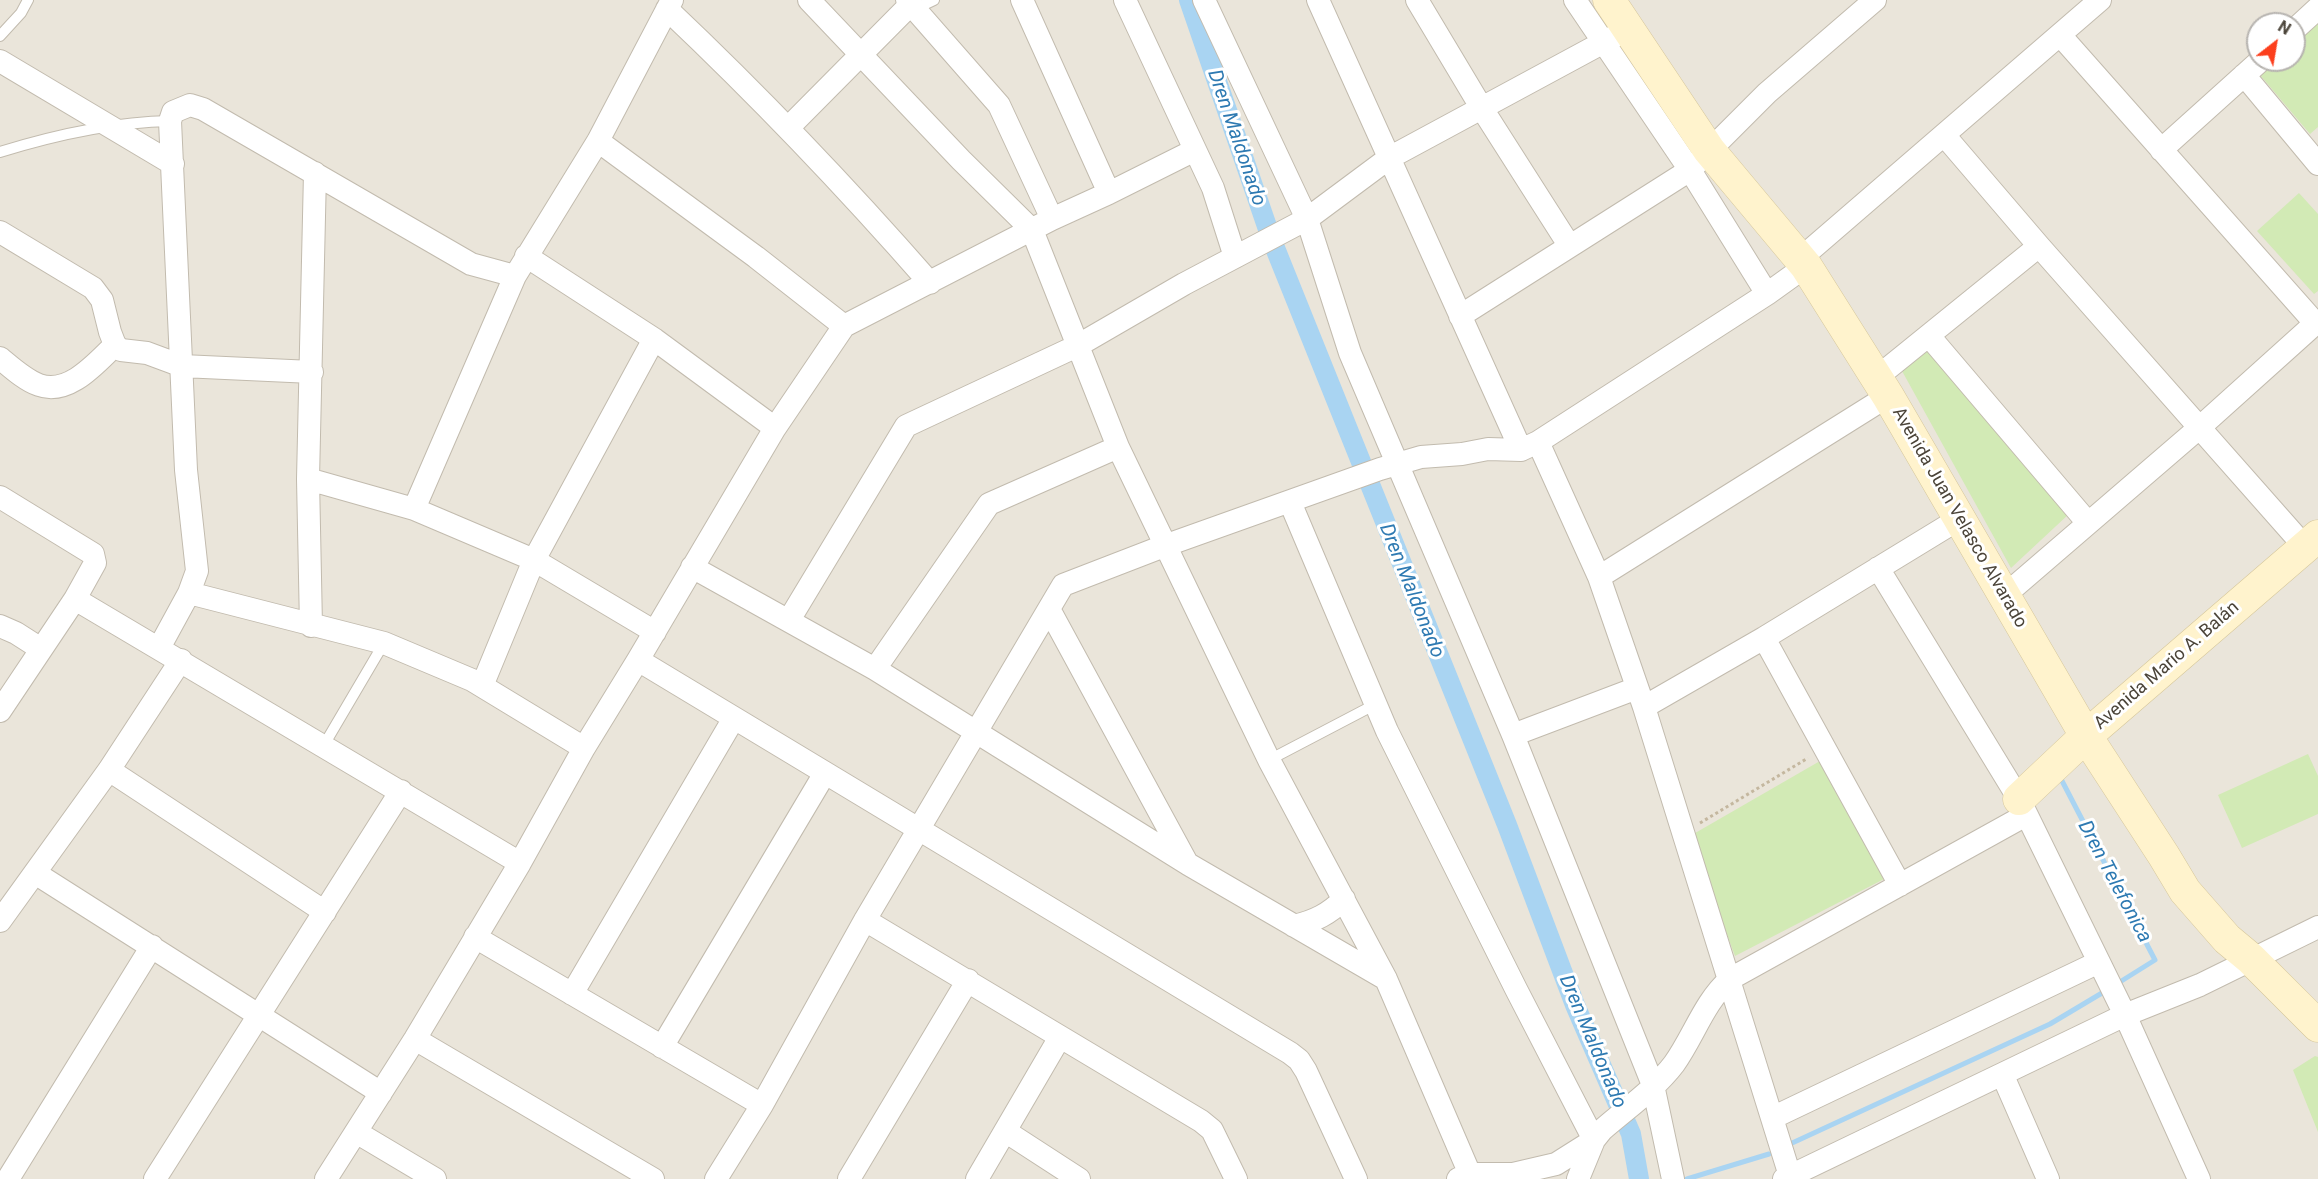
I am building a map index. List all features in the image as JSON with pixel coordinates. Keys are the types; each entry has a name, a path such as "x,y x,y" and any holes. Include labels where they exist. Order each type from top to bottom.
{"street":[{"path":"809,0 961,160 1032,230 1118,447 1269,760 1386,980 1467,1177 1512,1174 1556,1164 1594,1140 1673,1065 1718,990 1730,979 1900,885 2022,807"},
{"path":"1022,0 1109,194"},
{"path":"1125,0 1213,188 1235,257"},
{"path":"1204,0 1307,219 1388,466 1513,735 1646,1091 1673,1179"},
{"path":"1318,0 1460,316 1599,577 1730,979 1788,1178 2125,1016 2200,985 2318,927"},
{"path":"1417,0 1481,107 1569,245"},
{"path":"789,620 906,426 1077,346 1307,219 1389,158 1615,35 1575,0"},
{"name":"Avenida Juan Velasco Alvarado","path":"1609,0 1615,35 1700,160 1803,262 1882,387 2086,736 2185,891 2227,939 2251,958 2318,1026"},
{"path":"716,1179 762,1105 865,920 1063,585 1164,546 1388,466 1421,457 1529,446 1767,294 1944,135 2100,0"},
{"path":"1460,316 1700,160 1767,93 1873,1"},
{"path":"788,128 917,3 999,105 1052,219"},
{"path":"414,509 515,276 598,141 669,5 788,128 930,283"},
{"path":"2306,19 2318,8"},
{"path":"2005,595 2199,428 2317,322 2060,35"},
{"path":"0,61 173,164"},
{"path":"2161,150 2247,72"},
{"path":"2244,75 2314,152"},
{"path":"159,648 189,593 197,571 186,470 170,121 173,112 190,105 203,109 471,264 515,276"},
{"path":"1944,135 2199,428 2311,541"},
{"path":"598,141 756,257 844,326"},
{"path":"326,1179 415,1039 520,863 584,748 775,428 844,326 1052,219 1109,194 1195,150"},
{"path":"1700,160 1767,294"},
{"path":"311,626 308,479 315,173"},
{"path":"0,232 93,288 102,300 116,345 121,350 147,353 182,366 312,372"},
{"path":"1599,577 1882,387 1929,336 2039,246"},
{"path":"526,256 654,339 775,428"},
{"path":"1929,336 2088,523"},
{"path":"482,686 534,560 654,339"},
{"path":"0,358 28,380 41,386 53,387 79,378 116,345"},
{"path":"875,669 989,504 1118,447"},
{"path":"308,479 414,509 534,560 655,632"},
{"path":"0,497 93,554 95,562 75,599 0,711"},
{"path":"1290,502 1387,731 1594,1140 1578,1179"},
{"path":"1513,735 1640,698 1764,638 1959,519"},
{"name":"Avenida Mario A. Balán","path":"2022,807 2086,736 2311,541"},
{"path":"692,567 875,669 1188,864 1386,980"},
{"path":"1878,567 2022,807 2125,1016 2199,1179"},
{"path":"189,593 384,644 482,686 584,748"},
{"path":"75,599 520,863"},
{"path":"1049,609 1188,864"},
{"path":"0,626 41,649"},
{"path":"1764,638 1900,885"},
{"path":"0,921 109,770 181,660"},
{"path":"638,660 1290,1053 1299,1060 1306,1071 1356,1179"},
{"path":"572,994 734,717"},
{"path":"109,770 326,912"},
{"path":"662,1047 825,773"},
{"path":"155,1179 260,1017 401,791"},
{"path":"35,873 381,1093"},
{"path":"1294,926 1313,921 1332,911 1344,899"},
{"path":"865,920 1201,1121 1212,1130 1236,1179"},
{"path":"475,937 762,1105"},
{"path":"8,1179 152,946"},
{"path":"1772,1118 2099,962"},
{"path":"849,1179 968,980"},
{"path":"977,1179 1060,1037"},
{"path":"415,1039 653,1179"},
{"path":"2003,1076 2049,1179"},
{"path":"1005,1131 1079,1179"},
{"path":"356,1132 435,1179"}],"lane":[{"path":"0,36 21,13 28,0"},
{"path":"0,152 108,126 136,121 170,121"},
{"path":"324,746 384,644"},
{"path":"1269,760 1376,704"}],"path":[{"path":"1683,833 1824,748"}],"shaded area":[{"path":"0,0 2318,0 2318,1179 0,1179"}],"green space":[{"path":"2318,22 2318,127 2310,134 2260,75 2263,72 2306,72 2306,33"},
{"path":"2299,193 2318,214 2318,291 2314,294 2257,231"},
{"path":"1927,351 2070,513 2011,568 1902,371"},
{"path":"2308,754 2318,776 2318,814 2242,848 2218,795"},
{"path":"1820,761 1888,877 1735,956 1690,836"},
{"path":"2315,1056 2318,1057 2318,1132 2293,1070"}],"waterway":[{"name":"Dren Maldonado","path":"1189,0 1271,238 1507,825 1575,1005 1631,1134 1639,1179"},
{"name":"Dren Telefonica","path":"2060,777 2155,960 2115,985"},
{"name":"Dren Telefonica","path":"1790,1144 2050,1024 2107,990"},
{"name":"Dren Telefonica","path":"1687,1179 1769,1154"}]}
